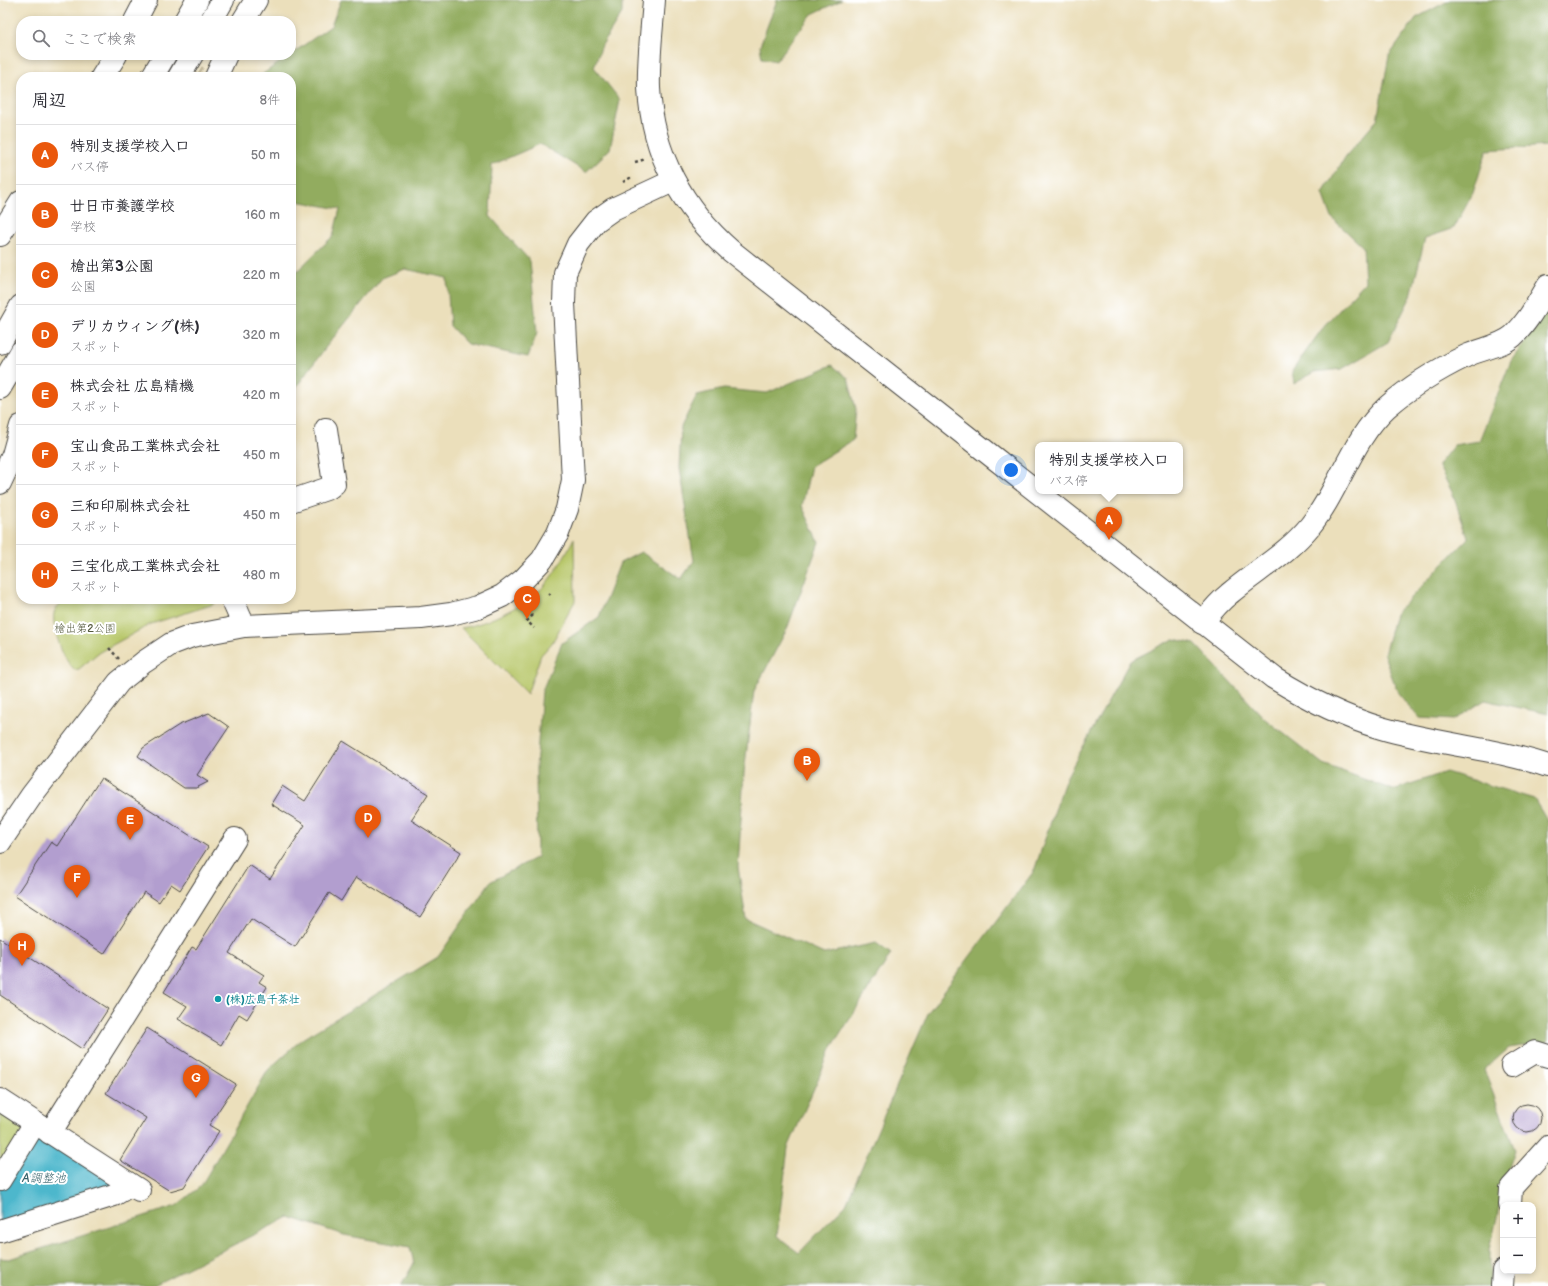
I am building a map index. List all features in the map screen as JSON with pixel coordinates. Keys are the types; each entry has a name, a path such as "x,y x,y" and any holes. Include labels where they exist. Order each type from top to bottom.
{"main road":[{"path":"138,16 146,0"},
{"path":"188,16 197,0"},
{"path":"214,16 224,0"},
{"path":"246,16 256,0"},
{"path":"654,0 649,66 650,108 660,149 674,181 701,222 731,251 1035,491"},
{"path":"105,72 113,60"},
{"path":"155,72 162,60"},
{"path":"182,72 189,60"},
{"path":"218,72 224,60"},
{"path":"0,842 32,795 119,682 144,662 171,644 192,636 244,626 421,618 451,614 478,607 502,596 523,580 542,560 558,533 565,515 573,480 564,303 565,272 578,244 596,221 626,202 674,181"},
{"path":"0,234 16,210"},
{"path":"1202,623 1228,595 1285,552 1299,539 1330,497 1356,445 1366,430 1387,408 1426,377 1467,355 1491,347 1512,337 1528,318 1548,286"},
{"path":"0,343 16,315"},
{"path":"0,388 16,361"},
{"path":"296,499 329,488 334,484 326,429"},
{"path":"0,484 13,456 16,445"},
{"path":"1039,494 1202,623 1274,678 1299,694 1354,719 1411,736 1511,756 1548,766"},
{"path":"234,604 244,626"},
{"path":"0,1180 43,1128 235,839"},
{"path":"1512,1066 1535,1052 1548,1056"},
{"path":"0,1100 134,1187 114,1195 0,1231"},
{"path":"1510,1202 1511,1188 1548,1147"},
{"path":"1502,1286 1503,1274"}],"path":[{"path":"622,184 630,178"},
{"path":"534,614 527,621 534,628"},
{"path":"109,648 120,661"}],"green space":[{"path":"341,0 622,0 622,13 602,45 594,67 620,100 610,149 586,172 540,144 492,165 490,216 530,261 537,333 528,357 467,344 450,326 447,278 405,269 382,278 326,347 296,387 296,272 333,236 340,209 296,201 296,72 266,72 283,60 296,60 296,51 331,26"},
{"path":"777,0 842,0 812,14 776,61 762,58 760,46"},
{"path":"1450,0 1548,0 1548,146 1487,150 1473,193 1454,228 1425,238 1411,296 1388,342 1342,369 1314,372 1294,384 1292,371 1322,329 1365,282 1363,247 1332,218 1323,193 1346,156 1377,120 1389,56 1416,18"},
{"path":"1548,306 1548,714 1485,700 1454,720 1419,718 1398,693 1384,655 1395,614 1468,538 1452,492 1438,465 1454,445 1479,441 1511,361 1537,325"},
{"path":"832,365 848,378 856,409 853,440 811,466 802,506 819,542 787,629 754,691 744,773 738,867 746,919 824,954 876,943 891,954 832,1047 788,1148 777,1236 799,1253 846,1204 929,1011 1034,871 1066,778 1130,661 1174,639 1195,644 1265,719 1323,764 1393,790 1446,772 1534,799 1548,822 1548,1042 1509,1048 1484,1070 1515,1150 1505,1179 1490,1250 1490,1286 1333,1286 1328,1280 1315,1282 1312,1286 401,1286 414,1263 410,1247 344,1235 289,1217 152,1286 0,1286 0,1258 9,1259 176,1206 201,1186 268,1070 302,1039 438,957 490,882 537,857 536,767 542,691 562,643 599,617 620,563 641,552 681,579 694,561 679,468 681,427 697,395 724,389 767,393"},
{"path":"574,538 575,601 552,643 541,655 527,694 461,628 495,618 518,606 538,592 553,574"},
{"name":"槍出第2公園","path":"60,604 214,604 151,624 98,653 79,669 74,670 62,652 54,627 54,613"},
{"path":"0,1106 28,1124 0,1168"}],"water":[{"name":"A調整池","path":"32,1133 118,1184 0,1227 0,1184"}],"building":[{"path":"209,713 229,727 197,775 208,782 196,788 184,788 138,756 143,748 179,725"},
{"path":"343,741 428,794 411,820 461,852 420,917 356,877 341,901 329,893 295,947 251,919 229,953 264,975 259,982 267,987 247,1019 239,1014 221,1045 178,1019 187,1006 164,992 192,947 196,949 249,865 270,879 305,825 271,804 282,786 305,801"},
{"path":"101,778 208,847 180,890 171,884 159,902 144,892 104,954 15,896 51,842 57,846"},
{"path":"0,938 108,1009 82,1049 0,995"},
{"path":"147,1028 236,1084 209,1125 219,1131 184,1187 170,1191 120,1160 146,1118 106,1093"},
{"path":"1527,1104 1537,1108 1541,1118 1537,1128 1527,1132 1517,1128 1513,1118 1517,1108"}],"tunnel":[{"path":"171,60 190,72"}],"place":[{"name":"特別支援学校入口","path":"1109,540"},
{"name":"槍出第3公園","path":"527,619"},
{"name":"廿日市養護学校","path":"807,781"},
{"name":"デリカウィング(株)","path":"368,838"},
{"name":"株式会社 広島精機","path":"130,840"},
{"name":"宝山食品工業株式会社","path":"77,898"},
{"name":"三宝化成工業株式会社","path":"22,966"},
{"name":"(株)広島千茶壮","path":"218,999"},
{"name":"三和印刷株式会社","path":"196,1098"}]}
